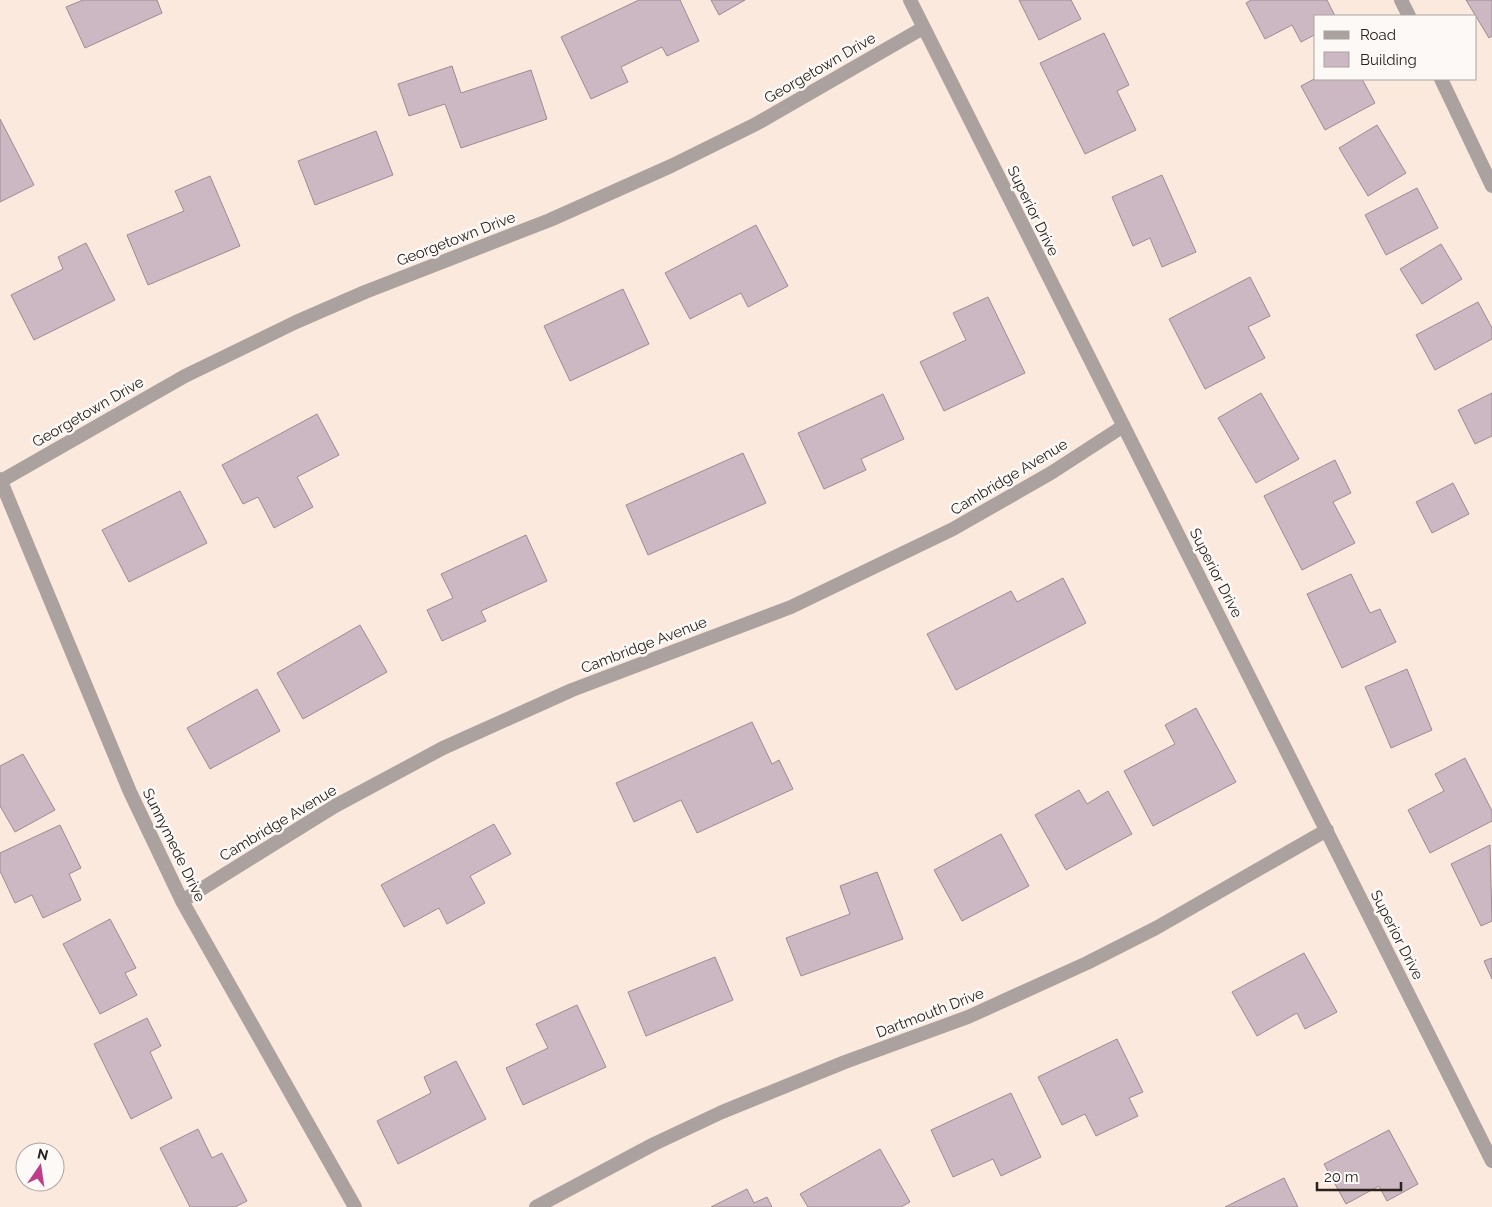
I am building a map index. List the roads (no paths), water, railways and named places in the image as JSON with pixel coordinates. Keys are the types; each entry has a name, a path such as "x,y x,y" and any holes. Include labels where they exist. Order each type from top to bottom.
{"street":[{"name":"Superior Drive","path":"910,0 1122,427 1161,499 1492,1161"},
{"path":"1401,0 1408,15"},
{"name":"Georgetown Drive","path":"0,480 202,368 296,322 365,292 550,220 671,166 756,124 924,28"},
{"path":"1441,80 1492,186"},
{"name":"Cambridge Avenue","path":"182,901 335,806 443,748 572,690 790,607 953,529 1052,473 1122,427"},
{"name":"Sunnymede Drive","path":"0,480 115,757 182,901 355,1207"},
{"name":"Dartmouth Drive","path":"536,1207 654,1144 722,1112 845,1062 968,1017 1087,963 1156,928 1327,830"}]}
